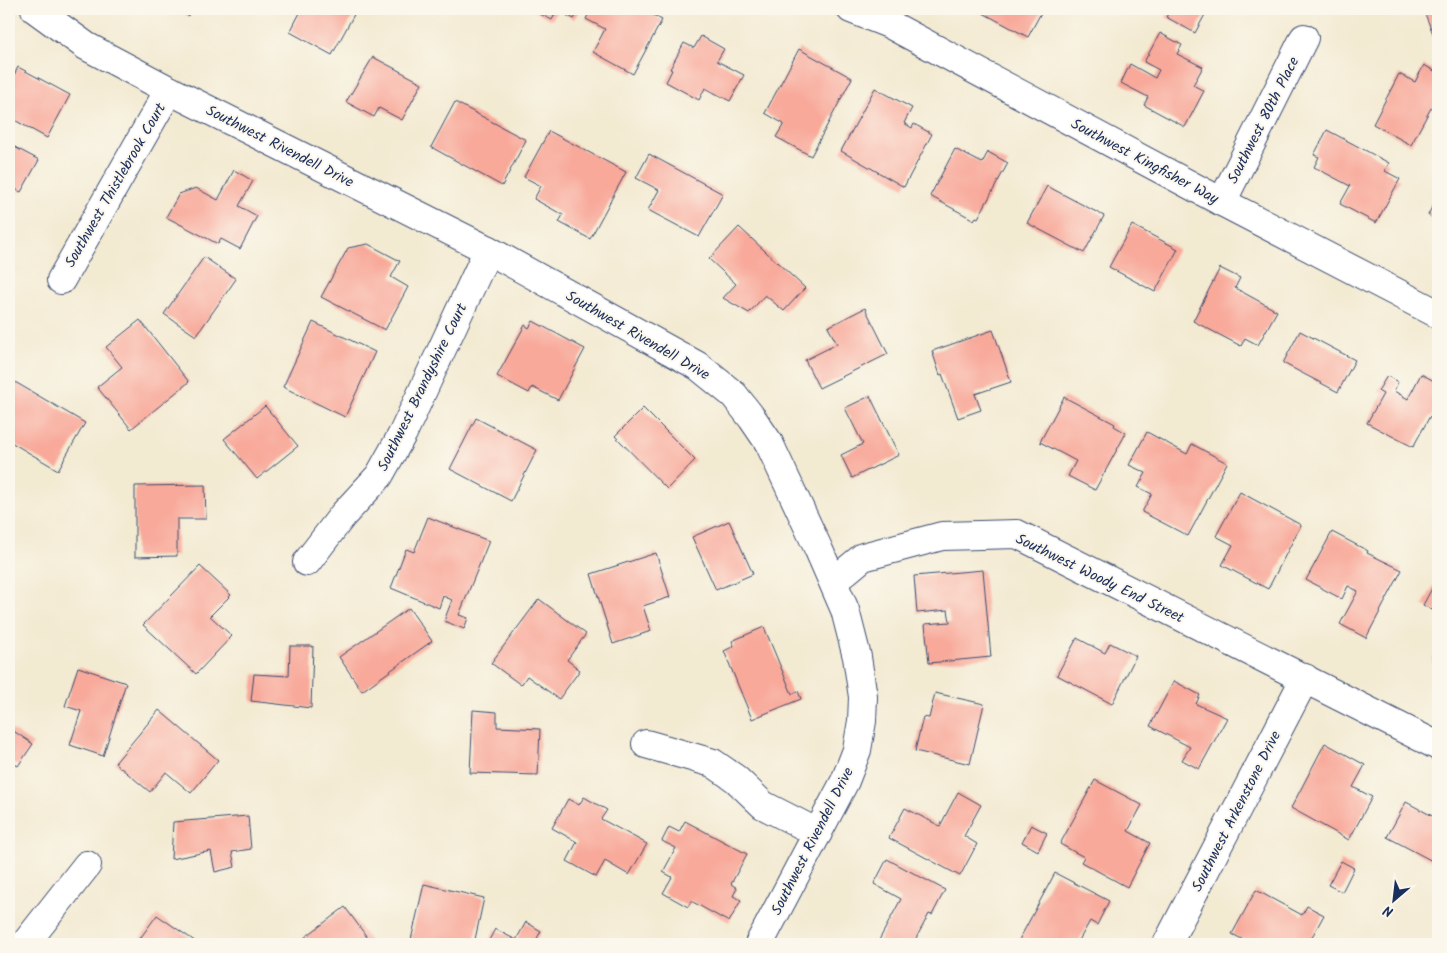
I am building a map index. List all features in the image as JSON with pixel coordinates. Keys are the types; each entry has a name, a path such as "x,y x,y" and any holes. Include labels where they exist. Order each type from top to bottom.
{"street":[{"name":"Southwest Rivendell Drive","path":"35,9 86,46 169,90 488,250 698,366 734,395 769,443 834,581 845,610 857,656 863,697 862,721 857,750 845,781 759,944"},
{"name":"Southwest Kingfisher Way","path":"851,9 893,16 1222,202 1438,314"},
{"name":"Southwest 80th Place","path":"1222,202 1304,38"},
{"name":"Southwest Thistlebrook Court","path":"61,280 169,90"},
{"name":"Southwest Brandyshire Court","path":"307,562 343,515 379,476 403,433 488,250"},
{"name":"Southwest Woody End Street","path":"834,581 864,557 942,536 1017,534 1438,746"},
{"name":"Southwest Arkenstone Drive","path":"1167,944 1305,678"},
{"path":"646,744 713,763 736,779 764,805 818,833"},
{"path":"25,944 88,865"}],"building":[{"path":"174,9 192,9 188,16"},
{"path":"302,9 357,9 332,55 290,32"},
{"path":"530,9 580,9 574,19 557,10 552,20"},
{"path":"591,9 642,9 662,20 633,74 593,52 605,29 586,19"},
{"path":"985,9 1043,9 1028,37 983,13"},
{"path":"1171,9 1208,9 1195,33 1166,17"},
{"path":"1423,9 1438,9 1438,46"},
{"path":"1160,33 1182,45 1177,54 1203,67 1193,85 1204,91 1185,127 1144,105 1148,97 1121,83 1130,64 1155,78 1159,70 1144,62"},
{"path":"701,36 724,49 717,61 744,75 730,101 705,88 699,100 666,82 672,70 670,69 684,43 694,48"},
{"path":"799,49 852,78 811,156 776,137 784,124 765,113"},
{"path":"373,57 422,83 402,120 379,108 374,117 346,102"},
{"path":"1424,65 1438,73 1438,111 1431,108 1411,145 1373,124 1399,74 1415,82"},
{"path":"18,67 70,95 47,138 9,117 9,85"},
{"path":"875,88 912,108 904,123 912,128 914,124 932,134 904,187 841,151"},
{"path":"455,102 526,140 502,186 431,147"},
{"path":"1327,130 1389,163 1385,171 1400,179 1376,223 1340,204 1350,186 1314,167 1319,157 1314,155"},
{"path":"549,131 626,172 590,239 559,222 563,215 534,199 541,186 524,177"},
{"path":"9,144 39,160 21,192 9,186"},
{"path":"955,149 982,163 988,152 1008,163 978,218 976,217 974,220 930,196"},
{"path":"649,154 723,194 699,237 648,210 659,190 636,178"},
{"path":"234,170 253,181 239,206 257,216 240,249 221,239 218,244 166,217 179,194 196,188 218,200"},
{"path":"1047,186 1104,216 1084,253 1027,223"},
{"path":"1438,195 1438,221 1428,215"},
{"path":"1132,225 1178,249 1155,292 1109,267"},
{"path":"739,227 805,288 784,311 765,295 749,313 723,298 736,284 709,259"},
{"path":"368,244 400,261 391,277 408,287 385,330 321,297 348,248"},
{"path":"204,257 236,279 196,336 164,314"},
{"path":"1220,268 1240,278 1235,288 1277,311 1258,345 1245,338 1241,346 1193,321"},
{"path":"865,308 888,354 819,388 805,360 837,344 828,327"},
{"path":"140,320 189,382 131,429 97,387 122,367 106,347"},
{"path":"533,321 585,349 558,400 532,387 529,393 497,376 525,325 529,328"},
{"path":"313,322 375,352 345,417 283,387"},
{"path":"993,330 1011,382 975,394 981,410 958,418 932,351"},
{"path":"1300,331 1355,360 1338,392 1283,363"},
{"path":"1421,374 1438,383 1438,406 1432,417 1430,416 1413,447 1367,423 1383,394 1378,391 1387,376 1398,382 1394,391 1408,399"},
{"path":"15,382 85,423 58,470 9,441 9,391"},
{"path":"870,396 899,455 852,478 841,455 863,444 845,408"},
{"path":"1064,397 1115,424 1114,426 1126,433 1095,490 1068,476 1076,461 1040,442"},
{"path":"265,406 298,446 257,479 224,439"},
{"path":"643,408 695,460 667,489 615,436"},
{"path":"476,418 537,450 511,501 450,469"},
{"path":"1147,432 1187,454 1192,444 1227,463 1188,536 1142,512 1152,494 1138,487 1146,473 1129,465"},
{"path":"205,485 206,519 177,519 177,556 135,557 135,486"},
{"path":"1240,492 1301,525 1268,589 1222,565 1233,545 1216,536"},
{"path":"428,517 489,541 459,615 468,618 464,629 444,621 452,600 443,596 439,608 391,588 406,549 414,552"},
{"path":"729,521 753,574 716,590 692,537"},
{"path":"1332,532 1368,551 1367,553 1402,570 1366,638 1340,624 1358,591 1348,586 1342,599 1306,580"},
{"path":"656,553 670,597 643,606 651,631 613,644 591,574"},
{"path":"200,566 231,595 210,616 232,636 196,674 143,625"},
{"path":"983,570 991,657 929,663 925,624 950,622 948,610 917,613 914,576"},
{"path":"1435,583 1438,585 1438,613 1423,605"},
{"path":"539,599 586,634 567,660 580,670 559,699 527,676 521,685 491,663"},
{"path":"409,608 432,641 362,691 339,657"},
{"path":"764,627 792,694 798,691 801,699 752,719 724,651 734,646 732,641"},
{"path":"1077,638 1105,653 1110,643 1136,656 1112,704 1057,675"},
{"path":"290,646 313,646 311,708 251,701 254,674 289,676"},
{"path":"1438,648 1438,664 1432,661"},
{"path":"78,667 126,683 103,756 70,745 81,711 65,706"},
{"path":"1174,681 1200,695 1196,704 1227,718 1199,769 1182,760 1190,747 1150,726"},
{"path":"935,693 984,704 970,764 915,751 923,717 929,718"},
{"path":"159,710 218,760 191,793 166,772 150,792 115,763"},
{"path":"473,710 497,712 497,727 540,729 538,775 470,773"},
{"path":"9,728 33,744 18,766 9,761"},
{"path":"1325,743 1365,765 1353,787 1372,797 1349,840 1291,808"},
{"path":"1095,780 1142,805 1128,831 1150,843 1127,887 1081,862 1084,857 1060,844"},
{"path":"958,792 981,805 964,836 977,844 960,876 889,838 905,808 940,826"},
{"path":"584,797 607,810 601,819 647,844 629,875 605,861 596,877 567,861 577,842 552,828 568,799 579,805"},
{"path":"1406,802 1438,819 1438,864 1387,837"},
{"path":"248,816 251,849 232,852 235,867 215,872 211,851 171,859 173,822"},
{"path":"685,821 747,854 731,884 737,888 733,896 741,900 729,922 691,901 688,907 663,893 672,877 663,872 676,848 662,841 669,827 679,832"},
{"path":"1031,825 1047,833 1038,851 1022,842"},
{"path":"887,859 945,890 932,915 929,914 913,944 877,944 901,899 874,884"},
{"path":"1341,861 1354,868 1342,892 1328,885"},
{"path":"1055,873 1109,901 1097,925 1090,921 1077,944 1027,944 1019,940"},
{"path":"424,884 484,898 474,944 410,944"},
{"path":"1256,890 1302,915 1307,906 1324,915 1308,944 1252,944 1232,934"},
{"path":"345,907 372,944 309,944 304,938"},
{"path":"157,915 199,944 136,944"},
{"path":"526,922 541,931 534,944 487,944 495,929 516,940"}]}
